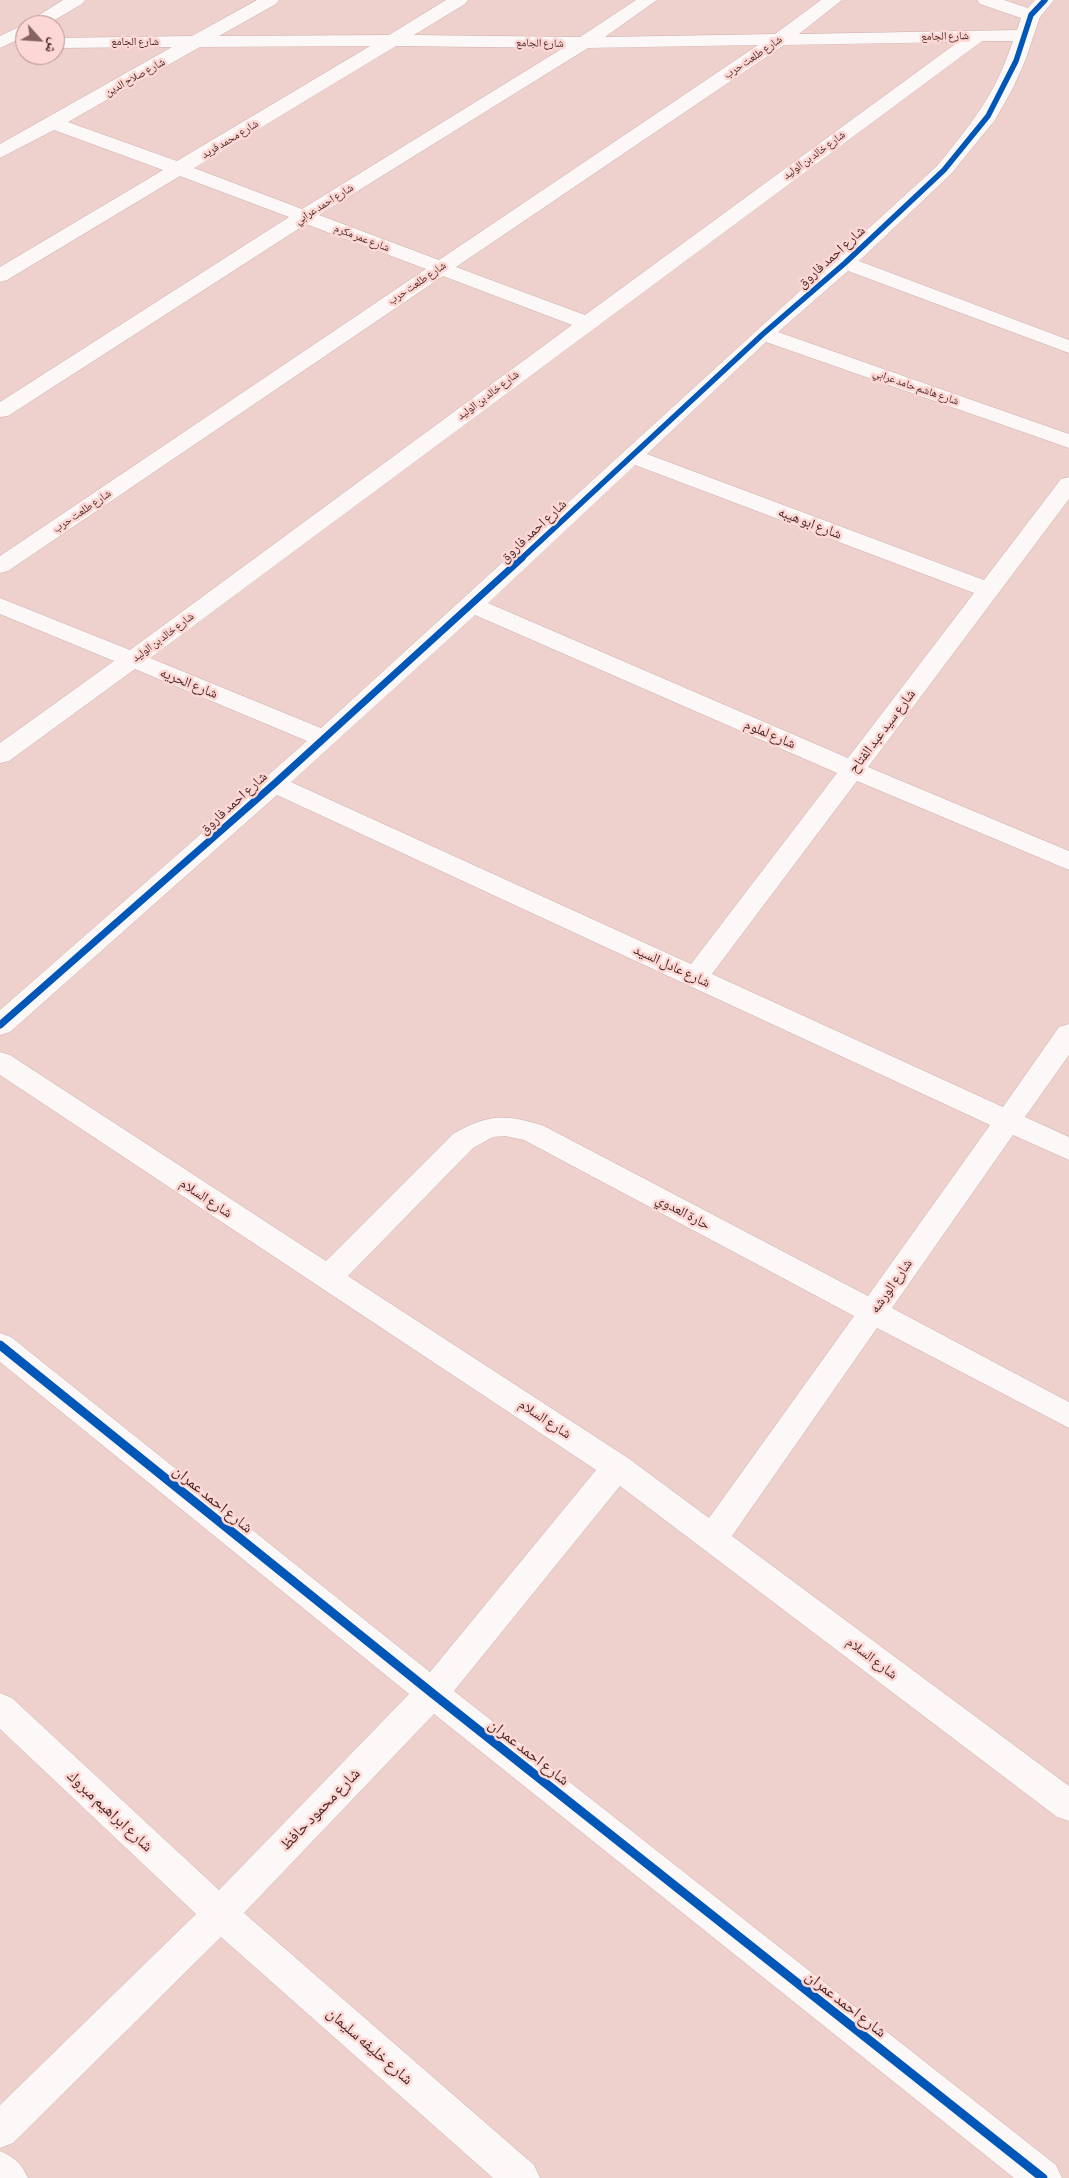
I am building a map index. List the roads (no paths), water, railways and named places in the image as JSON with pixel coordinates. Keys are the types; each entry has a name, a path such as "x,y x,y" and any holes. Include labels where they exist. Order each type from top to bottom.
{"street":[{"path":"50,15 76,0"},
{"name":"شارع صلاح الدين","path":"0,152 270,0"},
{"name":"شارع محمد فريد","path":"0,276 458,0"},
{"name":"شارع احمد عرابي","path":"0,411 304,216 584,43 648,0"},
{"name":"شارع طلعت حرب","path":"0,566 780,39 833,0"},
{"path":"986,0 1034,17"},
{"name":"شارع الجامع","path":"65,43 392,40 584,43 977,36 1034,17"},
{"name":"شارع احمد فاروق","path":"0,1025 274,784 472,605 763,334 845,263 944,170 968,143 1004,88 1034,17"},
{"path":"0,43 15,35"},
{"name":"شارع خالد بن الوليد","path":"0,755 133,659 977,36"},
{"path":"0,43 15,43"},
{"name":"شارع عمر مكرم","path":"53,123 180,169 586,323"},
{"path":"845,263 1069,347"},
{"name":"شارع هاشم حامد عرابي","path":"763,334 1069,441"},
{"name":"شارع ابو هيبه","path":"632,456 988,590"},
{"name":"شارع سيد عبد الفتاح","path":"696,977 1069,484"},
{"name":"شارع الحريه","path":"0,605 323,738"},
{"name":"شارع لملوم","path":"472,605 852,770 1069,861"},
{"name":"شارع عادل السيد","path":"274,784 1069,1149"},
{"name":"شارع الورشه","path":"713,1538 1006,1120 1069,1034"},
{"name":"شارع السلام","path":"0,1062 617,1467 1069,1806"},
{"name":"حارة العدوي","path":"328,1278 463,1141 483,1128 510,1125 542,1138 1069,1416"},
{"name":"شارع احمد عمران","path":"0,1345 432,1693 1043,2178"},
{"name":"شارع محمود حافظ","path":"0,2130 220,1914 432,1693 617,1467"},
{"name":"شارع ابراهيم مبروك","path":"0,1708 220,1914"},
{"name":"شارع خليفه سليمان","path":"220,1914 521,2178"},
{"path":"0,2170 9,2178"}]}
